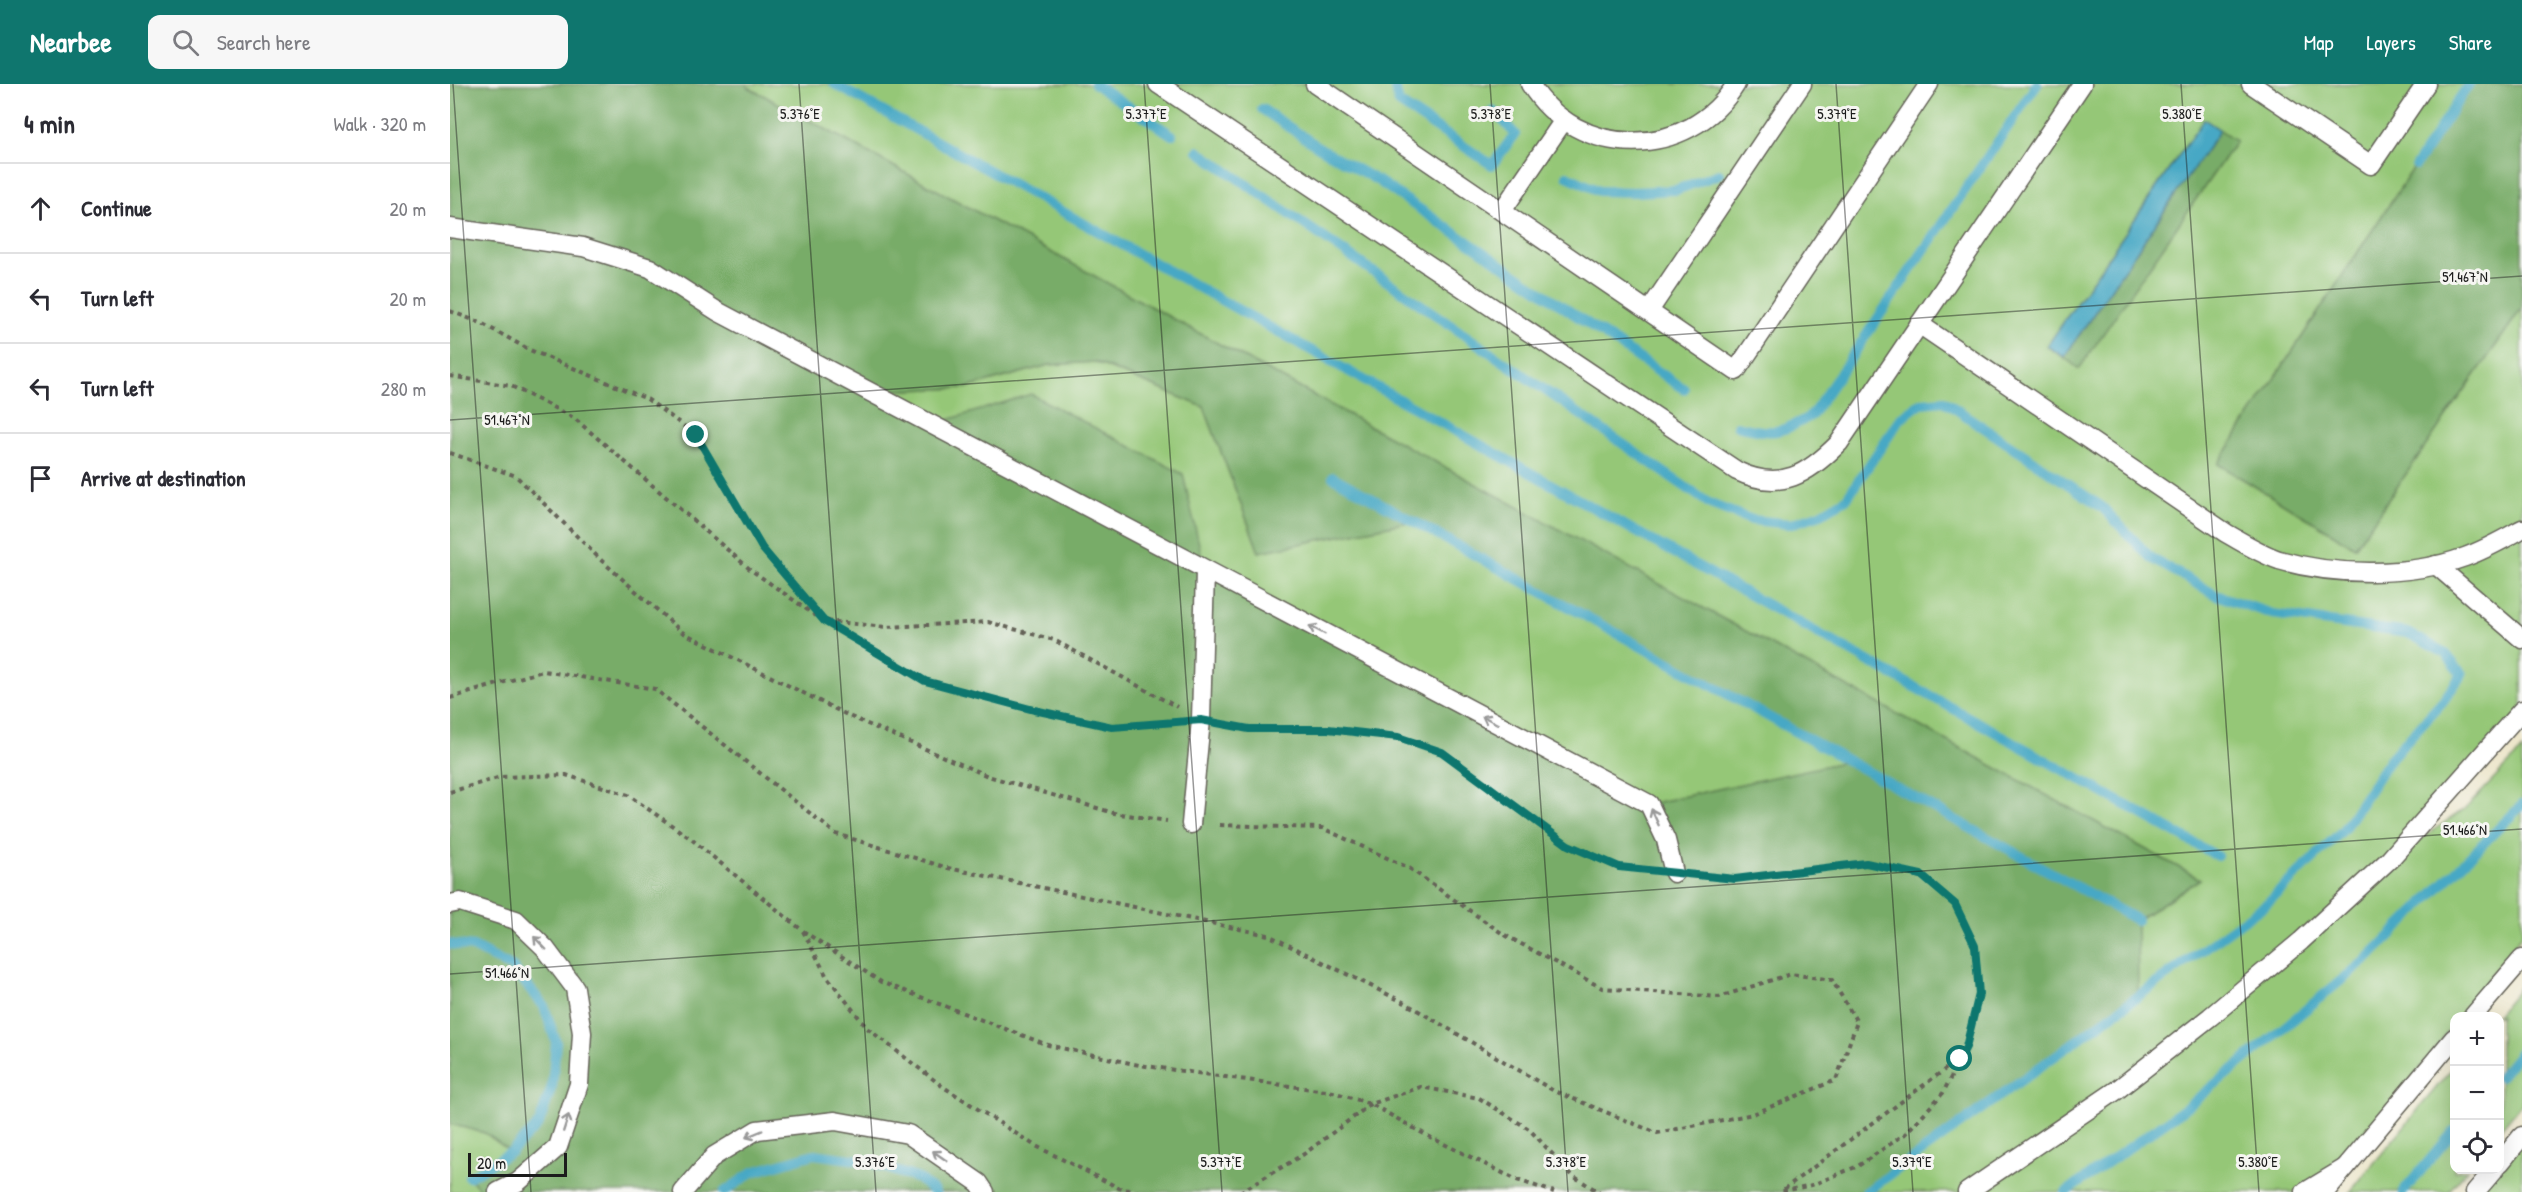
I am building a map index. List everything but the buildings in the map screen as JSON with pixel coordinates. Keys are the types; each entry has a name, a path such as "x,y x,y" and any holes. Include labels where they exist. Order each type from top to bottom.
{"lane":[{"path":"1159,84 1748,476 1778,479 1798,477 1818,464 1839,443 2082,84"},
{"path":"1530,84 1538,97 1564,120 1597,137 1620,142 1644,142 1668,138 1690,129 1710,116 1729,96 1736,84"},
{"path":"1649,311 1802,84"},
{"path":"1326,87 1736,371 1929,84"},
{"path":"2251,84 2371,165 2426,84"},
{"path":"1502,211 1564,120"},
{"path":"450,228 583,247 650,268 717,311 1649,804 1666,840 1674,873"},
{"path":"1919,324 2226,533 2277,559 2333,571 2370,572 2436,566 2465,557 2522,528"},
{"path":"2436,566 2522,639"},
{"path":"1191,824 1201,720 1205,571"},
{"path":"1968,1191 2117,1090 2211,1017 2301,941 2390,859 2522,710"},
{"path":"450,904 460,902 516,920 545,948 575,988 582,1033 579,1084 558,1147 518,1182 498,1192"},
{"path":"2477,1012 2522,959"},
{"path":"2325,1192 2450,1043"},
{"path":"683,1192 714,1156 757,1130 835,1121 908,1134 979,1183 984,1192"},
{"path":"2504,1157 2522,1136"},
{"path":"2305,1192 2345,1168"},
{"path":"2475,1192 2491,1174"}],"path":[{"path":"450,311 481,323 530,350 647,399 696,435 762,548 824,621 886,627 988,622 1054,640 1129,683 1201,720"},
{"path":"450,376 511,386 574,418 751,570 824,621 925,681 1034,710 1112,727 1201,720 1249,729 1328,729 1398,737 1442,752 1568,845 1619,867 1735,879 1866,863 1921,875 1955,904 1975,946 1979,994 1966,1047 1943,1093 1905,1134 1858,1166 1812,1185 1780,1192"},
{"path":"450,453 516,476 602,561 682,632 840,711 988,776 1114,813 1191,824 1255,828 1322,828 1409,868 1503,934 1602,988 1719,997 1791,974 1832,980 1857,1022 1836,1080 1753,1114 1657,1133 1554,1091 1405,1003 1268,935 948,868 836,834 655,689 543,671 450,698"},
{"path":"450,792 501,777 566,775 628,795 690,838 803,931 881,982 1048,1045 1139,1065 1334,1092 1371,1104 1426,1135 1517,1180 1554,1192"},
{"path":"803,931 826,975 867,1028 923,1072 1034,1145 1119,1188 1137,1192"},
{"path":"1780,1192 1960,1059"},
{"path":"1240,1192 1304,1154 1371,1104 1421,1087 1479,1098 1528,1129 1573,1176 1599,1192"}],"green space":[{"path":"450,84 746,84 2200,879 2137,920 2138,997 1866,1192 482,1192 469,1177 510,1151 485,1133 450,1124","holes":["1095,362 1204,407 1259,552 1413,521 1848,761 1649,804 1205,571 1183,474 1031,394 932,425 868,391 966,388 1049,365"]},
{"path":"746,84 2469,84 2218,464 2355,547 2522,308 2522,710 2393,857 2466,808 2522,750 2522,935 2463,1012 2450,1012 2450,1029 2325,1192 1866,1192 2137,998 2137,920 2200,879","holes":["2204,119 2236,141 2079,368 2047,346"]},
{"path":"2469,84 2522,84 2522,308 2355,547 2218,464"},
{"path":"2220,130 2236,141 2079,369 2064,357"},
{"path":"1094,362 1204,407 1259,552 1413,521 1849,761 1649,804 867,391 966,388 1049,365"},
{"path":"2522,985 2522,1103 2504,1125 2504,1012 2499,1012"},
{"path":"2450,1071 2450,1174 2464,1174 2448,1192 2350,1192"},
{"path":"450,1124 485,1133 511,1152 469,1177 482,1192 450,1192"},
{"path":"2522,1136 2522,1192 2475,1192 2490,1174 2504,1174 2504,1157"}],"water":[{"path":"2204,119 2220,130 2064,357 2047,346"}],"waterway":[{"path":"834,84 2217,856"},
{"path":"1095,84 1172,135"},
{"path":"1394,84 1399,103 1492,165 1515,134 1494,111"},
{"path":"1737,426 1760,431 1776,431 1792,426 1812,415 2037,84"},
{"path":"2416,165 2469,84"},
{"path":"1262,109 1320,148 1380,182 1684,389"},
{"path":"1198,151 1710,504 1752,520 1790,524 1821,514 1846,499 1901,418 1921,403 1944,401 2102,507 2151,558 2216,595 2272,614 2408,633 2445,653 2462,674 2443,701 2389,760 2343,830 2265,905 1866,1192"},
{"path":"1567,176 1599,191 1634,192 1676,190 1719,174"},
{"path":"1333,477 2137,920"},
{"path":"2066,1192 2187,1107 2366,960 2522,805"},
{"path":"450,944 473,947 513,968 544,1006 556,1042 552,1086 539,1124 511,1152 469,1177"},
{"path":"2504,1072 2522,1050"},
{"path":"2403,1192 2450,1136"},
{"path":"724,1192 753,1172 814,1154 866,1161 919,1179 935,1192"}],"route":[{"path":"696,435 729,487 762,548 824,621 925,681 1034,710 1112,727 1201,720 1249,729 1328,729 1398,737 1442,752 1568,845 1619,867 1735,879 1866,863 1921,875 1955,904 1975,946 1979,994 1966,1047 1960,1059"}]}
